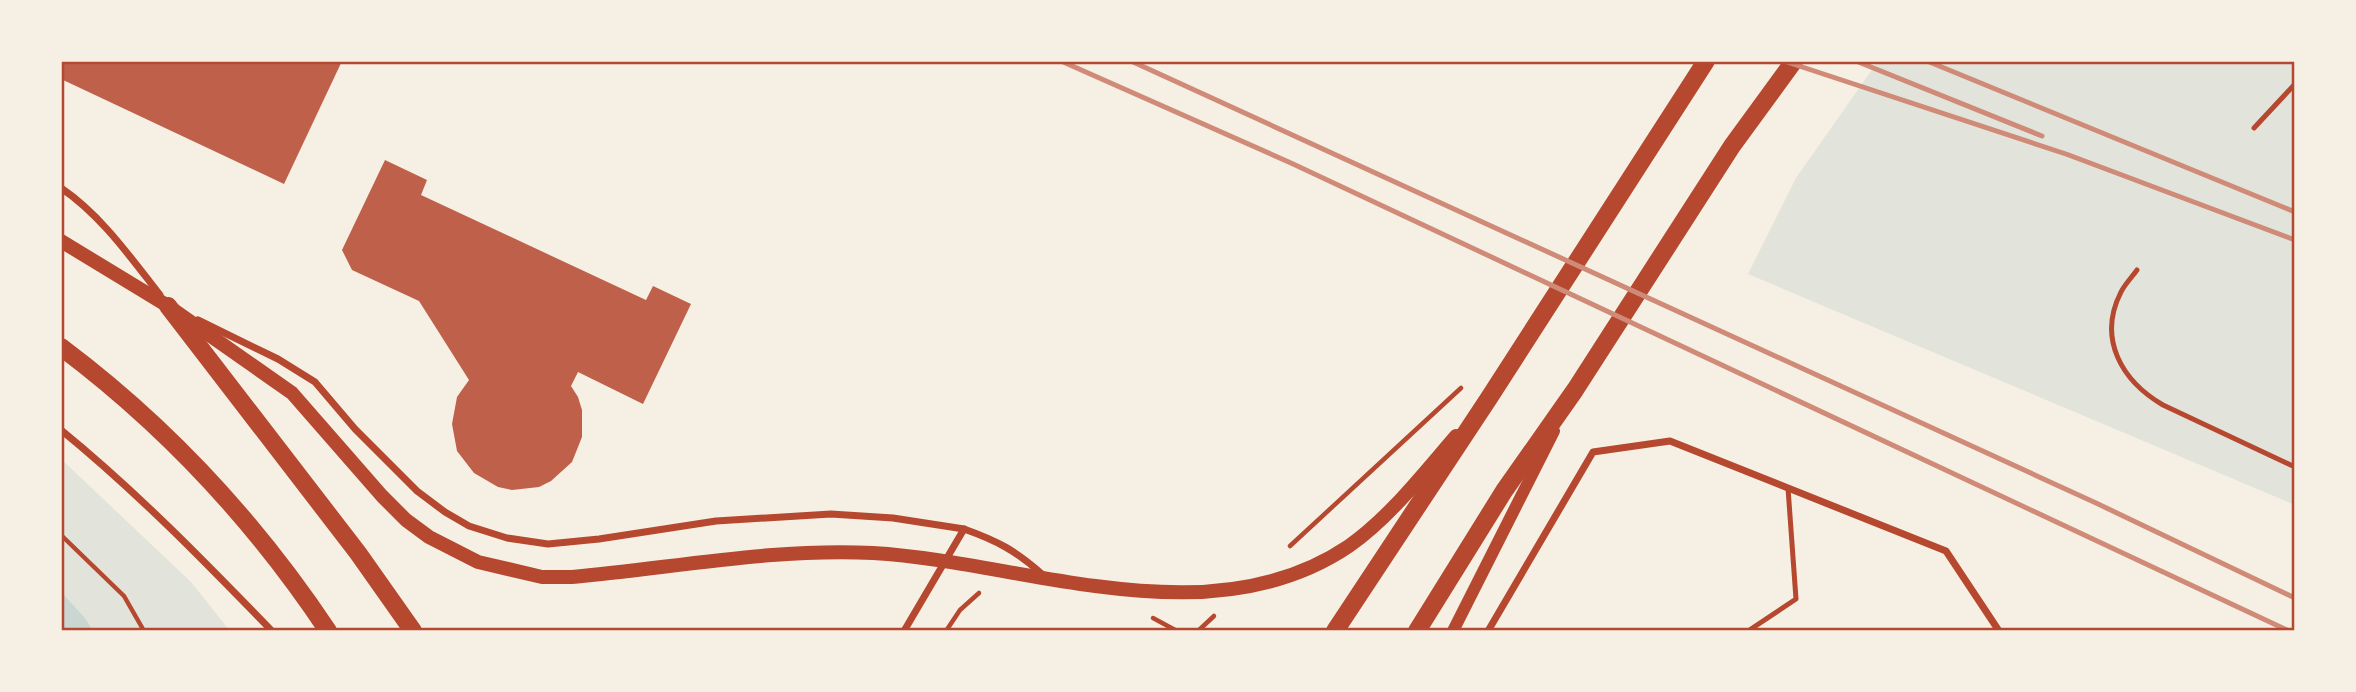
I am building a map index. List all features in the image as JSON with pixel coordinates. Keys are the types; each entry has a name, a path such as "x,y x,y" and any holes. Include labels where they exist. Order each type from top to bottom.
{"main road":[{"path":"1335,631 1706,61"},
{"path":"1416,631 1504,491 1575,390 1732,146 1794,61"},
{"path":"61,241 168,306 292,393 406,520 429,537 478,562 542,577 572,577 795,553 838,552 920,557 1088,585 1176,592 1201,592 1267,582 1307,569 1349,545 1376,524 1489,398"},
{"path":"168,306 358,553 413,631"},
{"path":"61,347 104,379 201,471 286,571 328,631"}],"street":[{"path":"61,188 74,197 122,247 168,306 278,359 315,382 355,429 417,491 469,526 507,538 548,544 716,521 831,514 893,518 964,529 989,538 1017,553 1045,577"},
{"path":"1453,631 1575,390"},
{"path":"61,430 113,472 272,631"},
{"path":"1489,631 1593,452 1670,441 1946,551 1999,631"},
{"path":"904,631 964,529"}],"lane":[{"path":"2254,128 2295,84"},
{"path":"2137,270 2121,292 2112,318 2113,350 2129,378 2144,394 2163,405 2295,467"},
{"path":"1748,631 1796,599 1788,488"}],"path":[{"path":"1280,555 1464,385"},
{"path":"61,535 124,596 144,631"},
{"path":"1198,631 1218,612"}],"shaded area":[{"path":"1878,61 2295,61 2295,505 1748,274 1796,178"},
{"path":"61,459 191,582 230,631 61,631"},
{"path":"61,592 85,618 93,631 61,631"}],"building":[{"path":"61,61 342,61 284,184 61,79"},
{"path":"385,160 427,180 421,195 646,300 653,286 691,304 643,404 578,372 571,386 582,410 582,437 572,462 551,481 539,487 512,490 498,487 474,473 457,451 452,424 457,397 469,380 419,301 352,270 342,250"}],"railway":[{"path":"1061,61 1291,163 2289,631"},
{"path":"1131,61 2096,503 2295,598"},
{"path":"1784,61 2066,154 2295,240"},
{"path":"1856,61 2042,136"},
{"path":"1927,61 2295,212"}]}
